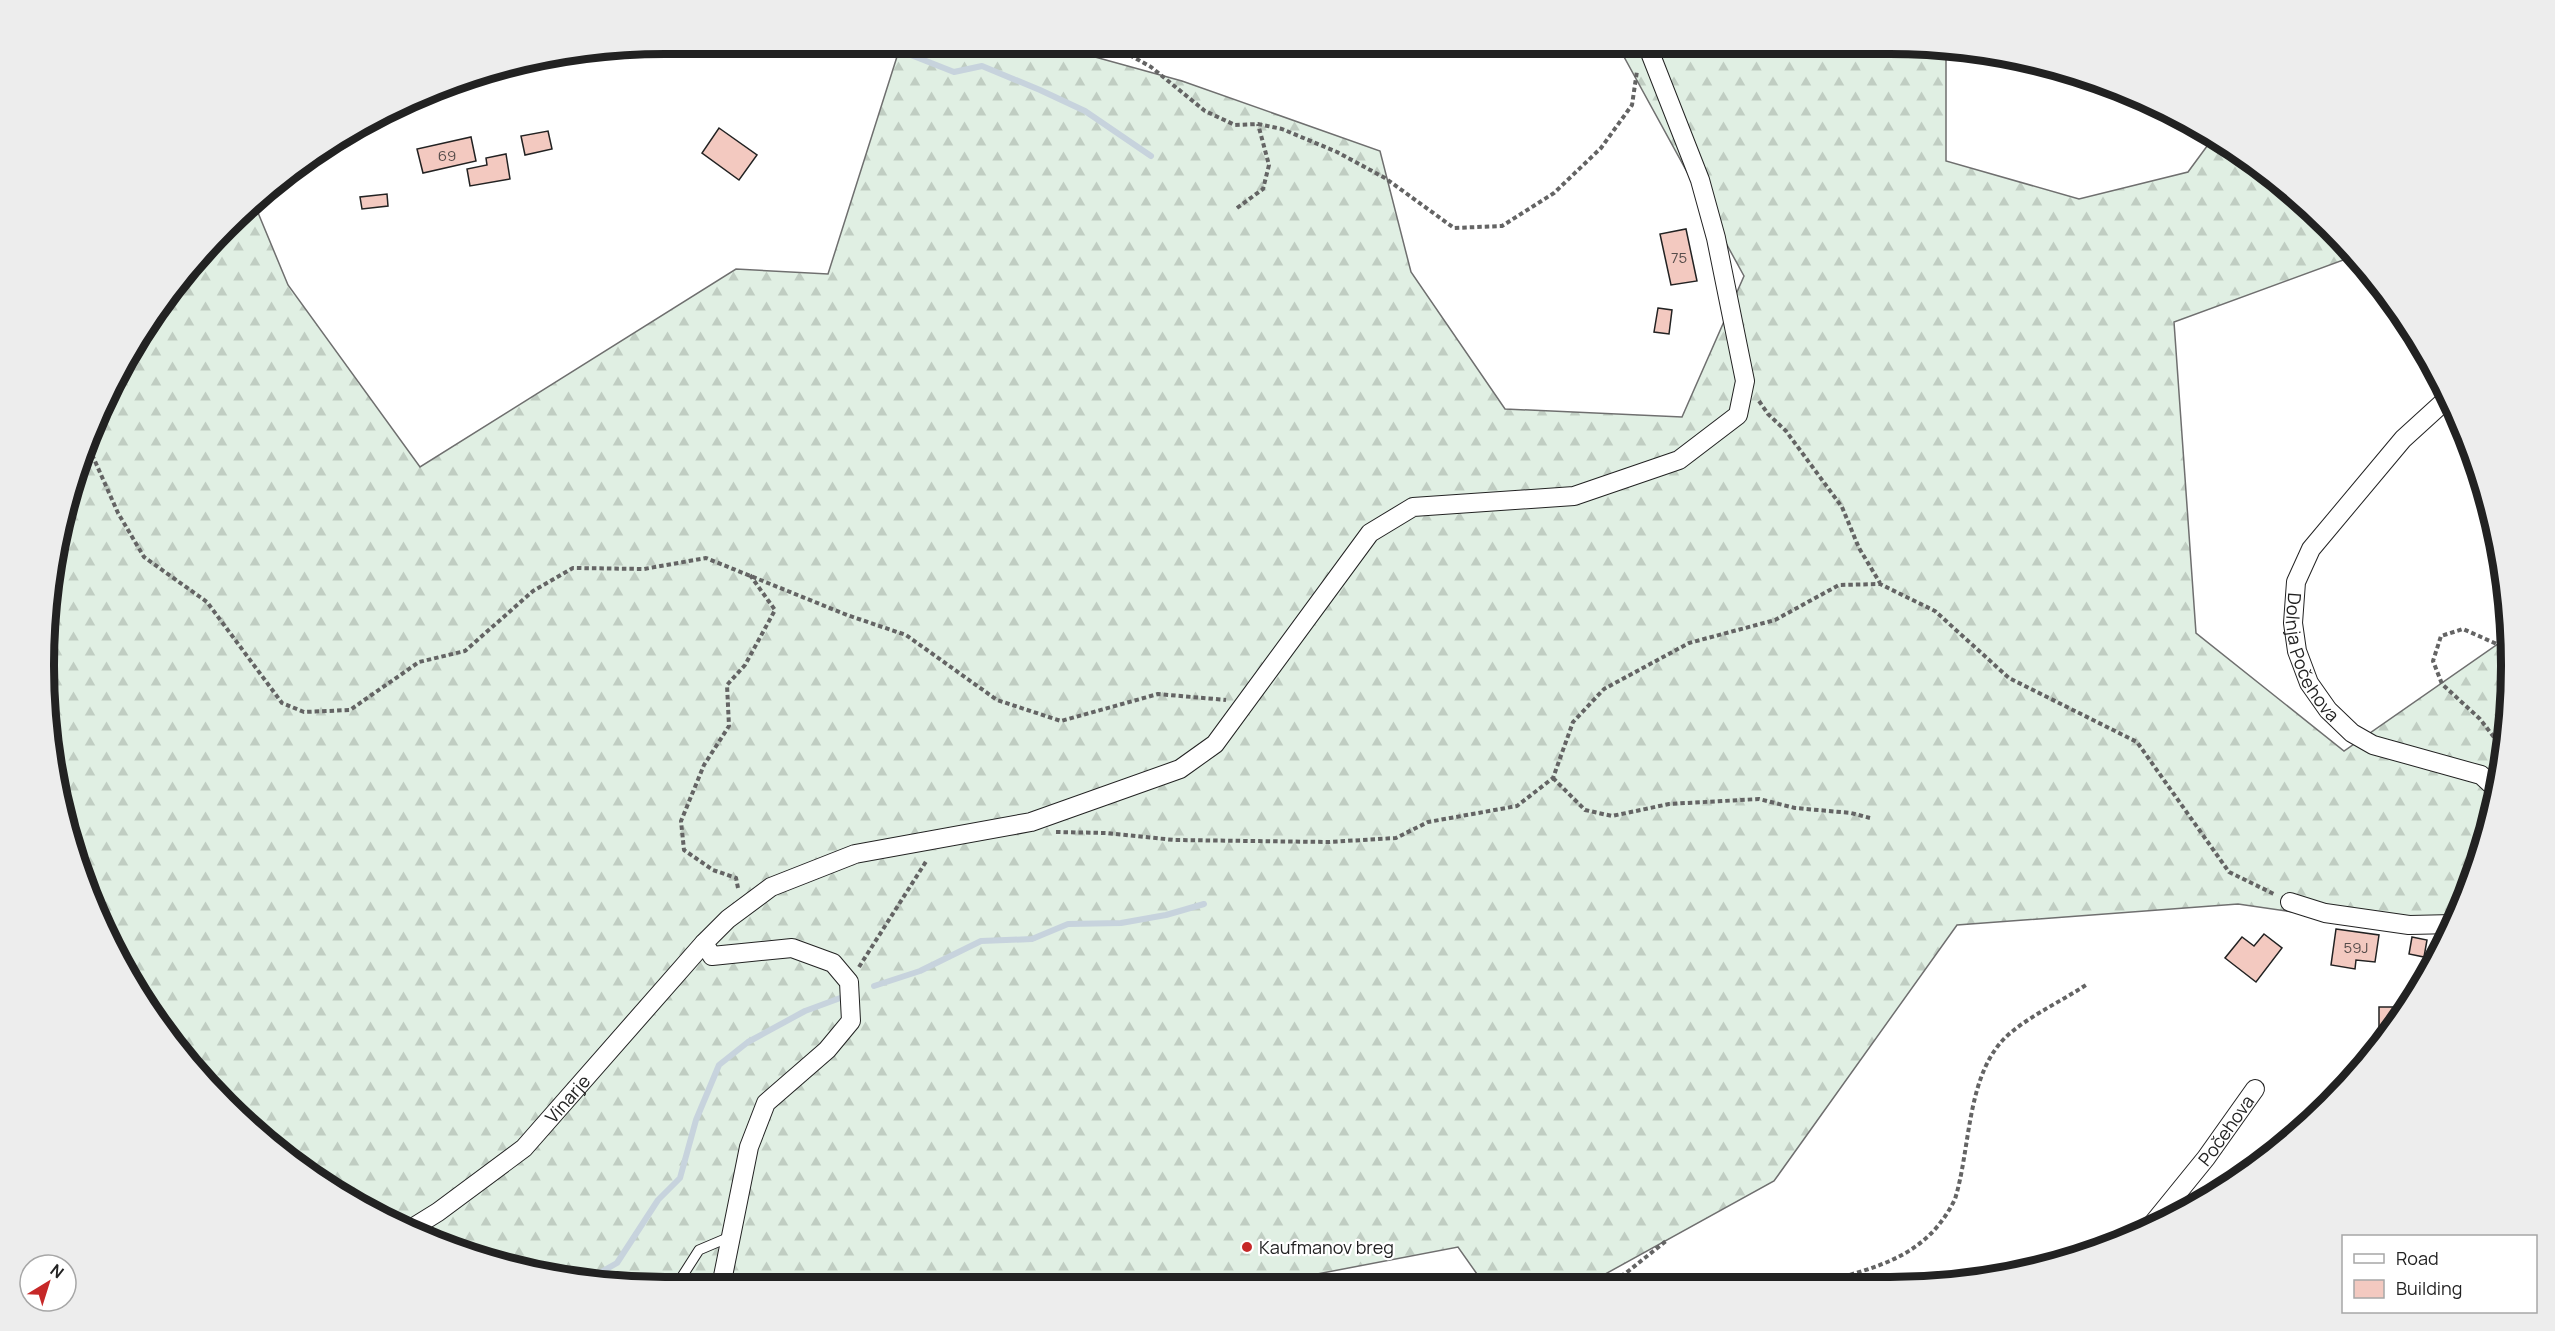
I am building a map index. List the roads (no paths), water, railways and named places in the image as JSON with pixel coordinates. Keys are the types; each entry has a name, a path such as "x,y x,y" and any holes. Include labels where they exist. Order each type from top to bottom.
{"street":[{"name":"Vinarje","path":"418,1224 524,1148 704,943 728,919 771,887 855,854 1031,822 1180,769 1215,744 1370,533 1413,507 1574,496 1679,460 1738,415 1745,381 1716,238 1700,180 1651,54"},
{"name":"Dolnja Počehova","path":"2442,404 2403,439 2311,549 2296,582 2293,623 2297,651 2309,683 2328,710 2352,733 2373,745 2481,775 2489,783"},
{"path":"2290,902 2325,913 2409,925 2443,924"},
{"path":"704,943 712,956 792,948 833,963 849,982 851,1021 827,1050 766,1103 749,1147 723,1277"},
{"name":"Počehova","path":"2161,1213 2206,1158 2255,1089"}],"lane":[{"path":"682,1277 699,1250 732,1236"}],"waterway":[{"path":"908,54 954,72 982,66 1040,90 1085,111 1151,156"},
{"path":"874,986 920,971 981,941 1032,939 1068,924 1121,923 1166,915 1204,904"},
{"path":"599,1273 617,1263 658,1200 680,1178 696,1120 719,1065 748,1042 805,1011 843,997"}],"place":[{"name":"Kaufmanov breg","path":"1247,1247"}]}
